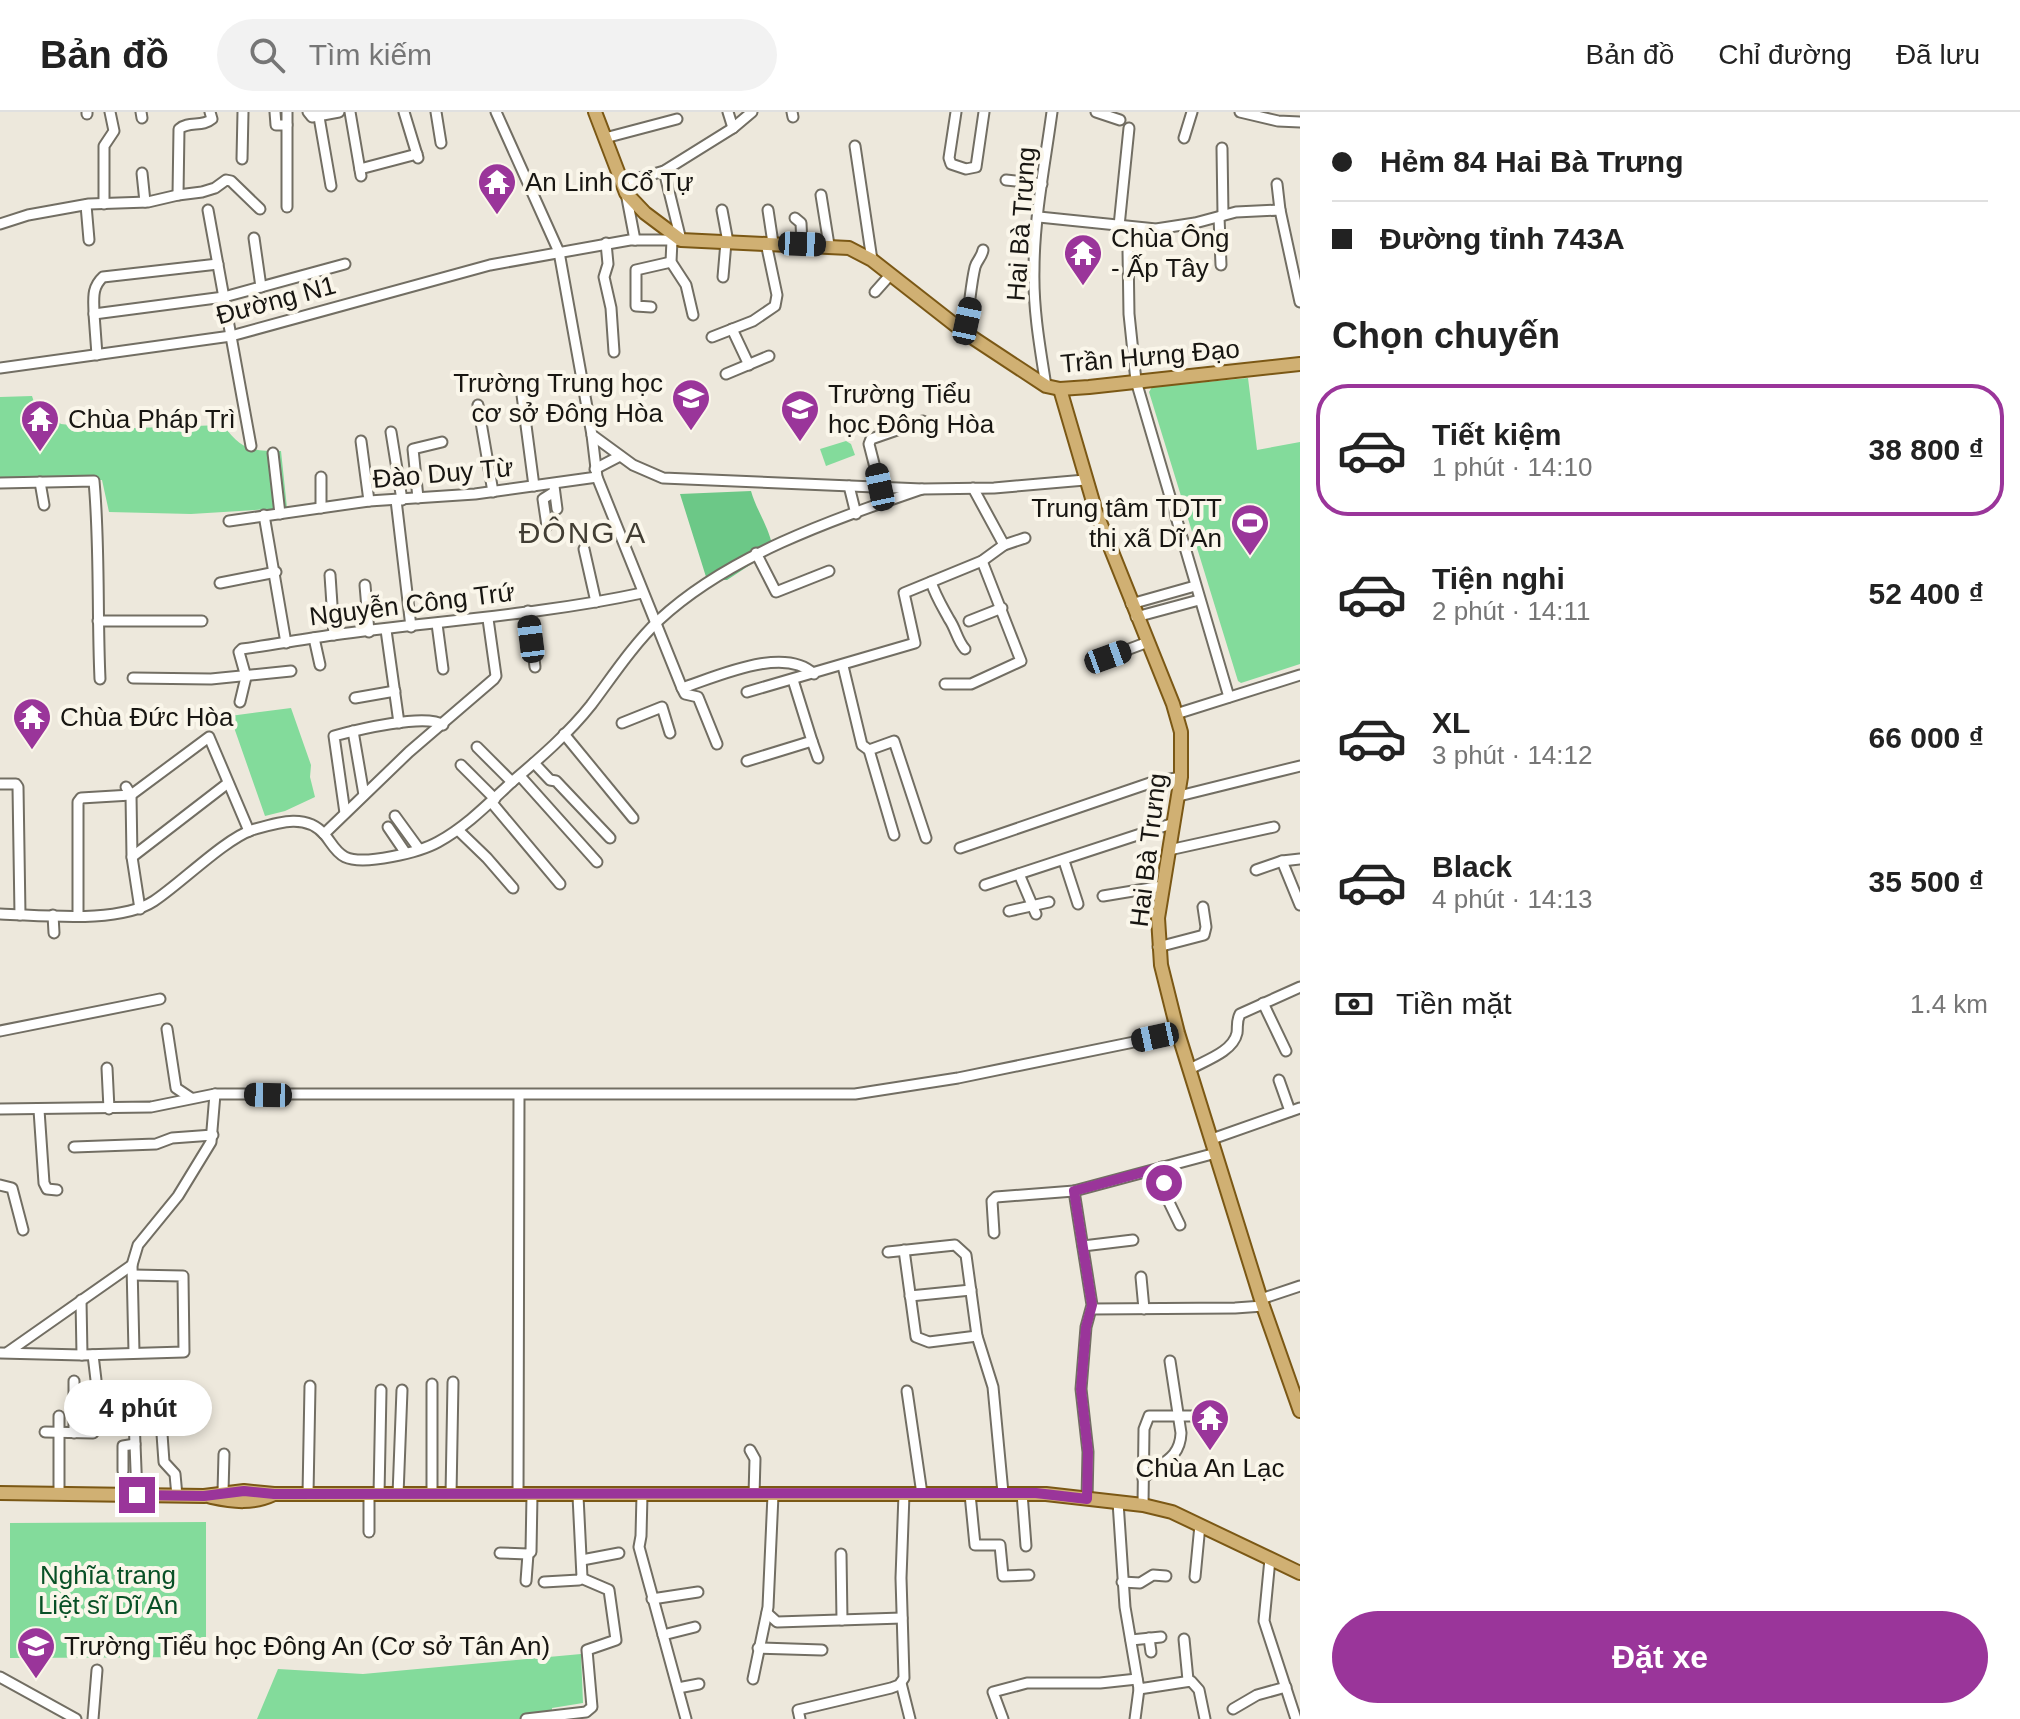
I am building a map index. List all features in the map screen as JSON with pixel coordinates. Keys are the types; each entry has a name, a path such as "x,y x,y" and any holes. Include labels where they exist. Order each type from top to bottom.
{"main road":[{"path":"595,112 624,188 636,205 676,240"},
{"name":"Trần Hưng Đạo","path":"676,240 849,248 872,260 964,332 1046,386 1060,389 1300,364"},
{"name":"Hai Bà Trưng","path":"1060,389 1085,480 1181,732 1179,796 1158,918 1158,947 1178,1033 1262,1303 1300,1411"},
{"path":"0,1493 177,1496 223,1492 578,1496 1022,1493 1143,1505 1172,1512 1300,1573"},
{"path":"204,1496 232,1502 260,1501 274,1494"}],"street":[{"path":"104,204 104,146 114,131 110,112"},
{"path":"178,195 179,129 208,122 212,119 210,112"},
{"path":"242,159 243,112"},
{"path":"275,112 274,124 287,125"},
{"path":"287,112 287,207"},
{"path":"308,112 312,117 339,112"},
{"path":"350,112 360,172 417,156 404,112"},
{"path":"436,112 441,143"},
{"path":"496,112 559,252 596,473 682,688 685,694 698,697 717,744"},
{"path":"728,112 733,128"},
{"path":"635,240 624,188 664,171 733,128 752,112"},
{"path":"956,112 950,162 966,169 977,165 984,112"},
{"name":"Hai Bà Trưng","path":"1046,386 1035,306 1034,269 1052,112"},
{"path":"1096,112 1120,120"},
{"path":"1184,138 1192,112"},
{"path":"1240,112 1278,121 1300,122"},
{"path":"319,117 331,186"},
{"path":"605,138 677,119"},
{"path":"1119,226 1129,128"},
{"path":"855,146 872,260"},
{"path":"1221,265 1222,148"},
{"path":"664,171 676,240 671,262 686,285 693,315"},
{"path":"142,173 145,202"},
{"path":"0,224 28,215 86,205 145,202 215,188 228,180 260,209"},
{"path":"1006,180 1042,184"},
{"path":"1277,184 1300,302"},
{"path":"821,195 829,245"},
{"path":"86,205 89,240"},
{"path":"208,210 251,446"},
{"path":"722,210 727,242 723,277"},
{"path":"712,337 767,312 777,301 768,210"},
{"path":"1039,217 1160,229 1236,212 1280,210"},
{"path":"795,218 801,223 802,244"},
{"path":"254,238 261,287"},
{"name":"Đường N1","path":"0,368 231,336 471,269 606,243 676,240"},
{"path":"606,243 608,264 604,277 611,308 614,352"},
{"path":"964,332 975,264 983,250"},
{"path":"1128,250 1129,314 1136,381 1229,697"},
{"path":"651,307 636,306 636,270 671,262"},
{"path":"97,355 94,292 96,284 103,277 218,264"},
{"path":"94,314 224,297 345,264"},
{"path":"875,292 891,274"},
{"path":"732,329 749,365"},
{"path":"726,374 769,356"},
{"path":"522,395 534,486"},
{"path":"478,405 493,492"},
{"path":"880,487 869,444 871,439 923,421"},
{"path":"391,432 411,627"},
{"path":"592,435 633,465 663,478 922,489 1085,480"},
{"path":"361,441 369,501"},
{"path":"418,498 413,449 442,442"},
{"path":"273,453 280,514"},
{"name":"Đào Duy Từ","path":"229,521 369,501 534,486 554,488 596,473 620,456"},
{"path":"321,477 321,508"},
{"path":"0,483 94,481 98,517 100,679"},
{"path":"40,482 44,505"},
{"path":"849,486 856,514"},
{"path":"554,488 557,509"},
{"path":"547,526 543,499 554,488"},
{"path":"973,488 1004,545"},
{"path":"0,914 114,915 140,909 249,831 300,820 316,827 338,852 354,860 419,849 438,842 494,801 564,734 656,623 675,606 756,553 922,489"},
{"path":"264,515 286,643"},
{"path":"747,692 915,643 904,593 982,561 1004,545 1025,538"},
{"path":"584,549 596,602"},
{"path":"756,553 776,592 829,571"},
{"path":"945,684 971,684 1020,664 1002,608 982,561"},
{"path":"220,583 276,572"},
{"path":"330,575 334,635"},
{"path":"931,582 938,604 965,649"},
{"path":"365,585 369,632"},
{"path":"1131,604 1195,586"},
{"name":"Nguyễn Công Trứ","path":"240,702 246,677 240,651 334,635 488,619 642,593"},
{"path":"1136,617 1199,600"},
{"path":"969,621 1002,608"},
{"path":"528,611 535,667"},
{"path":"324,834 409,752 496,676 488,619"},
{"path":"98,621 202,621"},
{"path":"437,624 443,669"},
{"path":"386,630 399,723"},
{"path":"314,638 320,665"},
{"path":"1108,657 1148,642"},
{"path":"682,688 774,662 798,663 814,674"},
{"path":"843,666 862,745 869,750 894,835"},
{"path":"133,678 246,677 291,671"},
{"path":"1176,714 1298,676 1300,687"},
{"path":"793,680 818,758"},
{"path":"355,698 395,691"},
{"path":"622,723 662,707 670,733"},
{"path":"345,813 333,737 399,723 434,720 443,725"},
{"path":"353,731 364,795"},
{"path":"564,734 633,818"},
{"path":"78,915 79,800 129,791 208,736 249,831"},
{"path":"747,761 812,741"},
{"path":"869,750 889,741 897,744 926,838"},
{"path":"477,747 516,779 597,862"},
{"path":"534,763 550,780 556,781 610,838"},
{"path":"461,765 560,884"},
{"path":"1179,796 1300,766"},
{"path":"960,848 1112,795 1181,777"},
{"path":"132,857 228,783"},
{"path":"0,784 16,784 18,787 20,915"},
{"path":"129,791 132,857 140,909"},
{"path":"395,816 419,849"},
{"path":"985,885 1174,823"},
{"path":"388,827 405,852"},
{"path":"1169,850 1274,827"},
{"path":"458,830 513,888"},
{"path":"1256,870 1282,861 1300,860"},
{"path":"1064,861 1078,904"},
{"path":"1282,861 1300,905"},
{"path":"1019,874 1034,910"},
{"path":"1103,896 1163,886"},
{"path":"1009,911 1034,910 1049,902"},
{"path":"1158,947 1204,935 1203,907"},
{"path":"53,915 54,933"},
{"path":"1190,1069 1229,1047 1237,1032 1240,1014 1300,987"},
{"path":"0,1031 160,999"},
{"path":"1263,1003 1286,1051"},
{"path":"167,1029 176,1088 191,1098"},
{"path":"0,1109 151,1107 215,1094 855,1094 958,1078 1178,1033"},
{"path":"107,1068 109,1109"},
{"path":"1212,1139 1295,1110 1279,1080"},
{"path":"134,1352 133,1270 138,1245 178,1196 202,1159 213,1135 215,1094"},
{"path":"519,1096 525,1495 531,1552 528,1554 526,1581"},
{"path":"39,1110 44,1183 47,1189 57,1190"},
{"path":"74,1147 156,1144 172,1138 213,1135"},
{"path":"994,1233 992,1201 996,1197 1074,1191 1216,1153"},
{"path":"1162,1167 1166,1196 1180,1225"},
{"path":"0,1185 12,1188 23,1230"},
{"path":"1074,1191 1092,1309 1086,1327 1081,1389 1088,1452 1087,1499"},
{"path":"1083,1246 1133,1240"},
{"path":"888,1252 948,1244 959,1247 966,1255 977,1336 993,1387 1003,1493"},
{"path":"904,1250 916,1337 929,1342 977,1336"},
{"path":"133,1270 184,1277 184,1352 93,1355 4,1353 81,1300 133,1270"},
{"path":"1141,1277 1144,1309"},
{"path":"1092,1309 1262,1303 1300,1286"},
{"path":"910,1296 971,1290"},
{"path":"81,1300 82,1355"},
{"path":"93,1355 96,1380"},
{"path":"1143,1479 1164,1465 1182,1438 1170,1361"},
{"path":"74,1381 74,1433"},
{"path":"451,1495 453,1382"},
{"path":"432,1384 432,1495"},
{"path":"308,1494 310,1386"},
{"path":"369,1532 381,1390"},
{"path":"398,1495 402,1390"},
{"path":"907,1391 922,1494"},
{"path":"133,1393 137,1495"},
{"path":"1143,1505 1144,1429 1147,1418 1155,1414 1213,1416"},
{"path":"59,1416 59,1494"},
{"path":"161,1420 164,1462 175,1474 177,1496"},
{"path":"45,1432 93,1433"},
{"path":"123,1471 123,1446 135,1444"},
{"path":"750,1450 755,1459 754,1495"},
{"path":"223,1492 224,1454"},
{"path":"0,1482 0,1493"},
{"path":"1022,1493 1026,1546"},
{"path":"904,1494 901,1564 906,1671 901,1683 910,1719"},
{"path":"970,1494 975,1545 1000,1545 1003,1576 1029,1575"},
{"path":"642,1495 639,1547 686,1719"},
{"path":"753,1679 767,1613 773,1495"},
{"path":"578,1496 581,1578"},
{"path":"1118,1502 1122,1582 1138,1684 1132,1718"},
{"path":"1195,1577 1200,1525"},
{"path":"500,1553 528,1554"},
{"path":"582,1560 619,1553"},
{"path":"841,1554 842,1620"},
{"path":"1270,1559 1264,1621 1296,1719"},
{"path":"1122,1582 1140,1583 1156,1574 1166,1576"},
{"path":"526,1719 586,1712 592,1707 587,1650 616,1640 609,1590 581,1578 544,1582"},
{"path":"652,1599 698,1592"},
{"path":"767,1613 777,1622 902,1618"},
{"path":"663,1635 695,1627"},
{"path":"1131,1640 1161,1637"},
{"path":"1149,1638 1151,1652"},
{"path":"1184,1639 1188,1680"},
{"path":"758,1648 822,1650"},
{"path":"93,1719 97,1670"},
{"path":"0,1677 76,1719"},
{"path":"1003,1719 993,1692 1019,1684 1138,1684 1159,1688 1188,1680 1196,1684 1199,1690 1205,1719"},
{"path":"800,1719 798,1710 901,1683"},
{"path":"678,1688 699,1684"},
{"path":"1233,1709 1257,1695 1286,1687"},
{"path":"52,1719 54,1708"}],"green space":[{"name":"Trung tâm TDTT thị xã Dĩ An","path":"1248,378 1257,450 1300,442 1300,664 1241,683 1149,392 1152,387"},
{"path":"32,396 36,408 51,408 54,418 61,424 107,429 223,425 236,440 248,447 281,451 287,508 191,514 109,512 102,480 0,481 0,397"},
{"path":"846,441 851,444 855,455 826,466 820,449"},
{"path":"751,491 773,550 727,580 707,580 680,494"},
{"path":"291,708 311,765 310,777 315,797 285,811 265,816 230,716"},
{"name":"Nghĩa trang Liệt sĩ Dĩ An","path":"206,1522 206,1657 10,1658 10,1523"},
{"path":"581,1654 583,1703 552,1708 552,1719 257,1719 278,1669 363,1674"}],"place":[{"name":"An Linh Cổ Tự","path":"497,216"},
{"name":"Chùa Ông - Ấp Tây","path":"1083,287"},
{"name":"Trường Trung học cơ sở Đông Hòa","path":"691,432"},
{"name":"Trường Tiểu học Đông Hòa","path":"800,443"},
{"name":"Chùa Pháp Trì","path":"40,453"},
{"name":"Trung tâm TDTT thị xã Dĩ An","path":"1250,557"},
{"name":"Chùa Đức Hòa","path":"32,751"},
{"name":"Chùa An Lạc","path":"1210,1452"},
{"name":"Trường Tiểu học Đông An (Cơ sở Tân An)","path":"36,1680"}],"district":[{"name":"ĐÔNG A","path":"583,532"}],"route":[{"path":"137,1495 204,1496 244,1491 274,1494 587,1496 1036,1493 1087,1499 1088,1452 1081,1389 1086,1327 1092,1305 1074,1191 1162,1167 1164,1183"}]}
